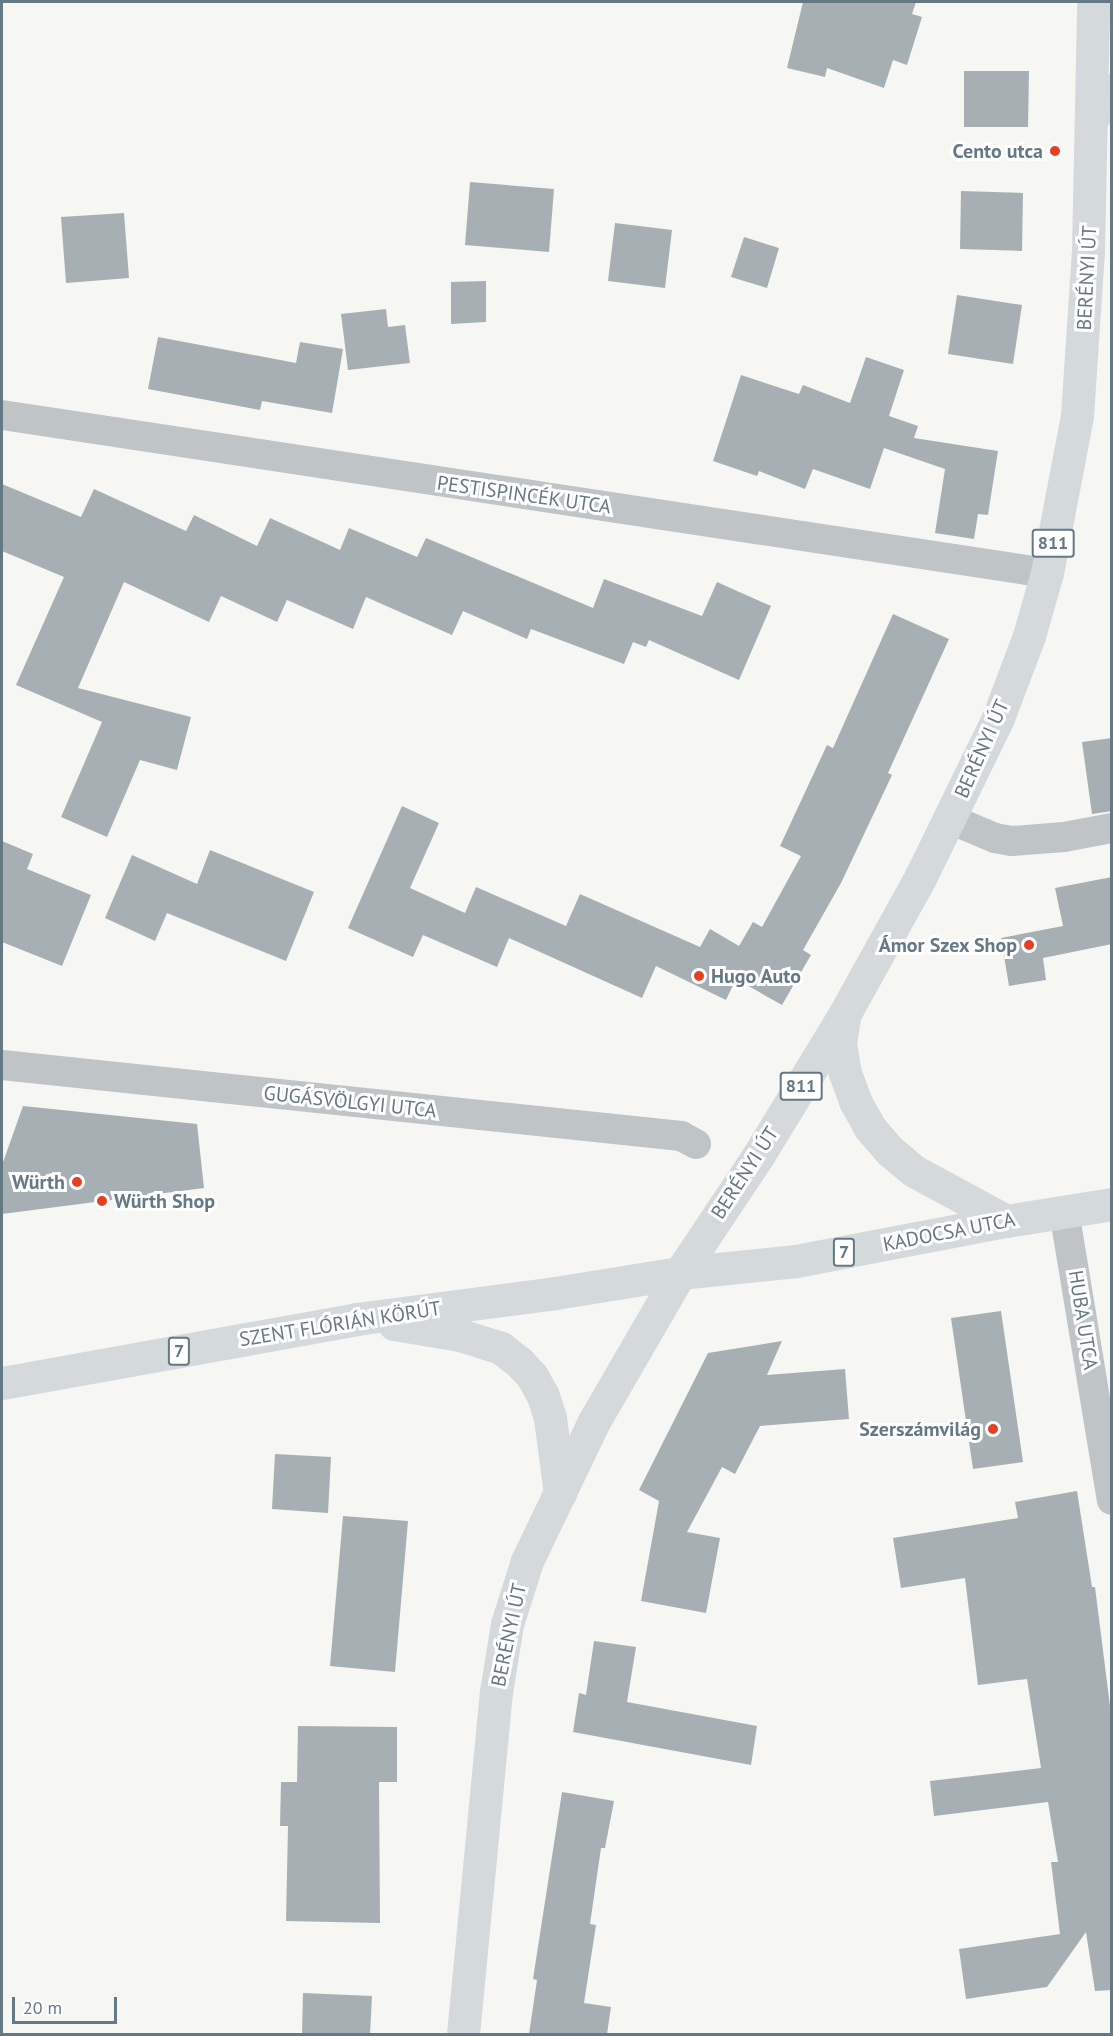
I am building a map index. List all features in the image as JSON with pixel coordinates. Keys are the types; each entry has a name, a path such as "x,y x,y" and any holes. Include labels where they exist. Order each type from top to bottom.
{"main road":[{"name":"BERÉNYI ÚT","path":"463,2034 496,1692 507,1624 527,1561 603,1405 680,1273 758,1156 844,1016 950,819 998,718 1029,636 1047,573 1077,416 1086,294 1093,117 1093,2"},
{"path":"1093,117 1112,90"},
{"path":"844,1016 840,1043 845,1073 855,1101 870,1128 890,1151 914,1171 1006,1221"},
{"name":"KADOCSA UTCA","path":"680,1273 796,1261 1006,1221 1112,1204"},
{"name":"SZENT FLÓRIÁN KÖRÚT","path":"2,1383 356,1319 680,1273"},
{"path":"356,1319 460,1335 501,1348 519,1362 532,1376 543,1396 550,1418 560,1493"}],"street":[{"name":"PESTISPINCÉK UTCA","path":"2,415 1047,573"},
{"path":"950,819 995,838 1012,841 1064,837 1112,828"},
{"name":"GUGÁSVÖLGYI UTCA","path":"2,1065 681,1136 696,1144"},
{"name":"HUBA UTCA","path":"1064,1211 1112,1500"}],"building":[{"path":"803,2 916,2 912,14 922,17 907,65 893,60 884,88 827,68 825,77 787,68"},
{"path":"964,71 1029,71 1028,127 964,127"},
{"path":"470,182 554,189 549,252 465,245"},
{"path":"961,191 1023,193 1022,251 960,249"},
{"path":"124,213 129,278 66,283 61,217"},
{"path":"615,223 672,230 665,288 608,281"},
{"path":"744,237 779,248 767,288 731,277"},
{"path":"486,281 486,322 451,324 451,282"},
{"path":"957,295 1022,305 1013,364 948,354"},
{"path":"386,309 388,327 405,325 410,363 348,370 341,314"},
{"path":"158,337 296,363 300,342 343,349 332,413 262,401 260,410 148,389"},
{"path":"866,357 904,370 889,416 918,426 914,438 998,451 988,515 978,514 974,539 935,533 945,469 884,448 870,489 813,469 805,489 759,471 757,476 713,461 741,375 799,394 803,385 850,403"},
{"path":"2,484 81,517 94,489 186,531 194,515 257,546 270,518 340,550 349,528 417,557 426,538 593,608 604,579 702,616 717,582 771,606 739,680 649,640 646,647 633,642 624,664 531,629 527,639 463,611 452,635 366,597 353,629 287,600 277,622 221,596 209,622 124,582 78,688 191,717 177,770 140,760 107,837 61,817 102,722 16,685 64,577 2,551"},
{"path":"893,614 949,639 888,773 892,775 841,883 803,950 811,955 782,1005 736,979 726,1000 656,966 642,998 509,938 497,967 423,935 413,957 348,928 402,806 439,823 410,888 465,913 476,887 566,926 580,894 700,947 710,929 739,946 753,922 762,927 801,856 780,846 827,745 833,748"},
{"path":"1112,738 1112,811 1092,814 1082,742"},
{"path":"2,841 33,854 27,869 91,895 62,966 2,942"},
{"path":"210,850 314,892 286,961 167,913 155,941 105,918 132,855 197,884"},
{"path":"1112,877 1112,944 1043,958 1046,980 1009,986 1001,938 1063,926 1055,888"},
{"path":"23,1106 197,1124 204,1188 2,1214 2,1165"},
{"path":"1001,1311 1023,1462 973,1469 951,1318"},
{"path":"782,1341 767,1375 845,1369 849,1419 760,1426 735,1474 722,1467 687,1532 720,1538 706,1613 641,1601 659,1501 639,1490 708,1353"},
{"path":"275,1454 331,1457 328,1513 272,1509"},
{"path":"1077,1491 1092,1587 1095,1587 1112,1722 1112,1990 1095,1991 1086,1932 1047,1987 966,1999 959,1949 1060,1934 1051,1862 1058,1862 1048,1802 934,1816 930,1781 1041,1768 1027,1679 978,1685 965,1578 901,1588 893,1538 1018,1518 1015,1502"},
{"path":"343,1516 408,1521 395,1672 330,1666"},
{"path":"594,1641 636,1647 627,1702 757,1726 751,1765 573,1732 579,1693 586,1695"},
{"path":"298,1726 397,1727 397,1782 379,1782 380,1923 286,1921 288,1826 280,1826 281,1782 297,1782"},
{"path":"562,1792 614,1801 605,1848 601,1848 590,1924 596,1925 584,2003 611,2007 607,2034 529,2034 537,1980 533,1979"},
{"path":"303,1993 372,1996 370,2034 302,2034"}],"place":[{"name":"Cento utca","path":"1055,151"},
{"name":"Ámor Szex Shop","path":"1029,945"},
{"name":"Hugo Auto","path":"699,976"},
{"name":"Würth","path":"77,1182"},
{"name":"Würth Shop","path":"102,1201"},
{"name":"Szerszámvilág","path":"993,1429"}]}
